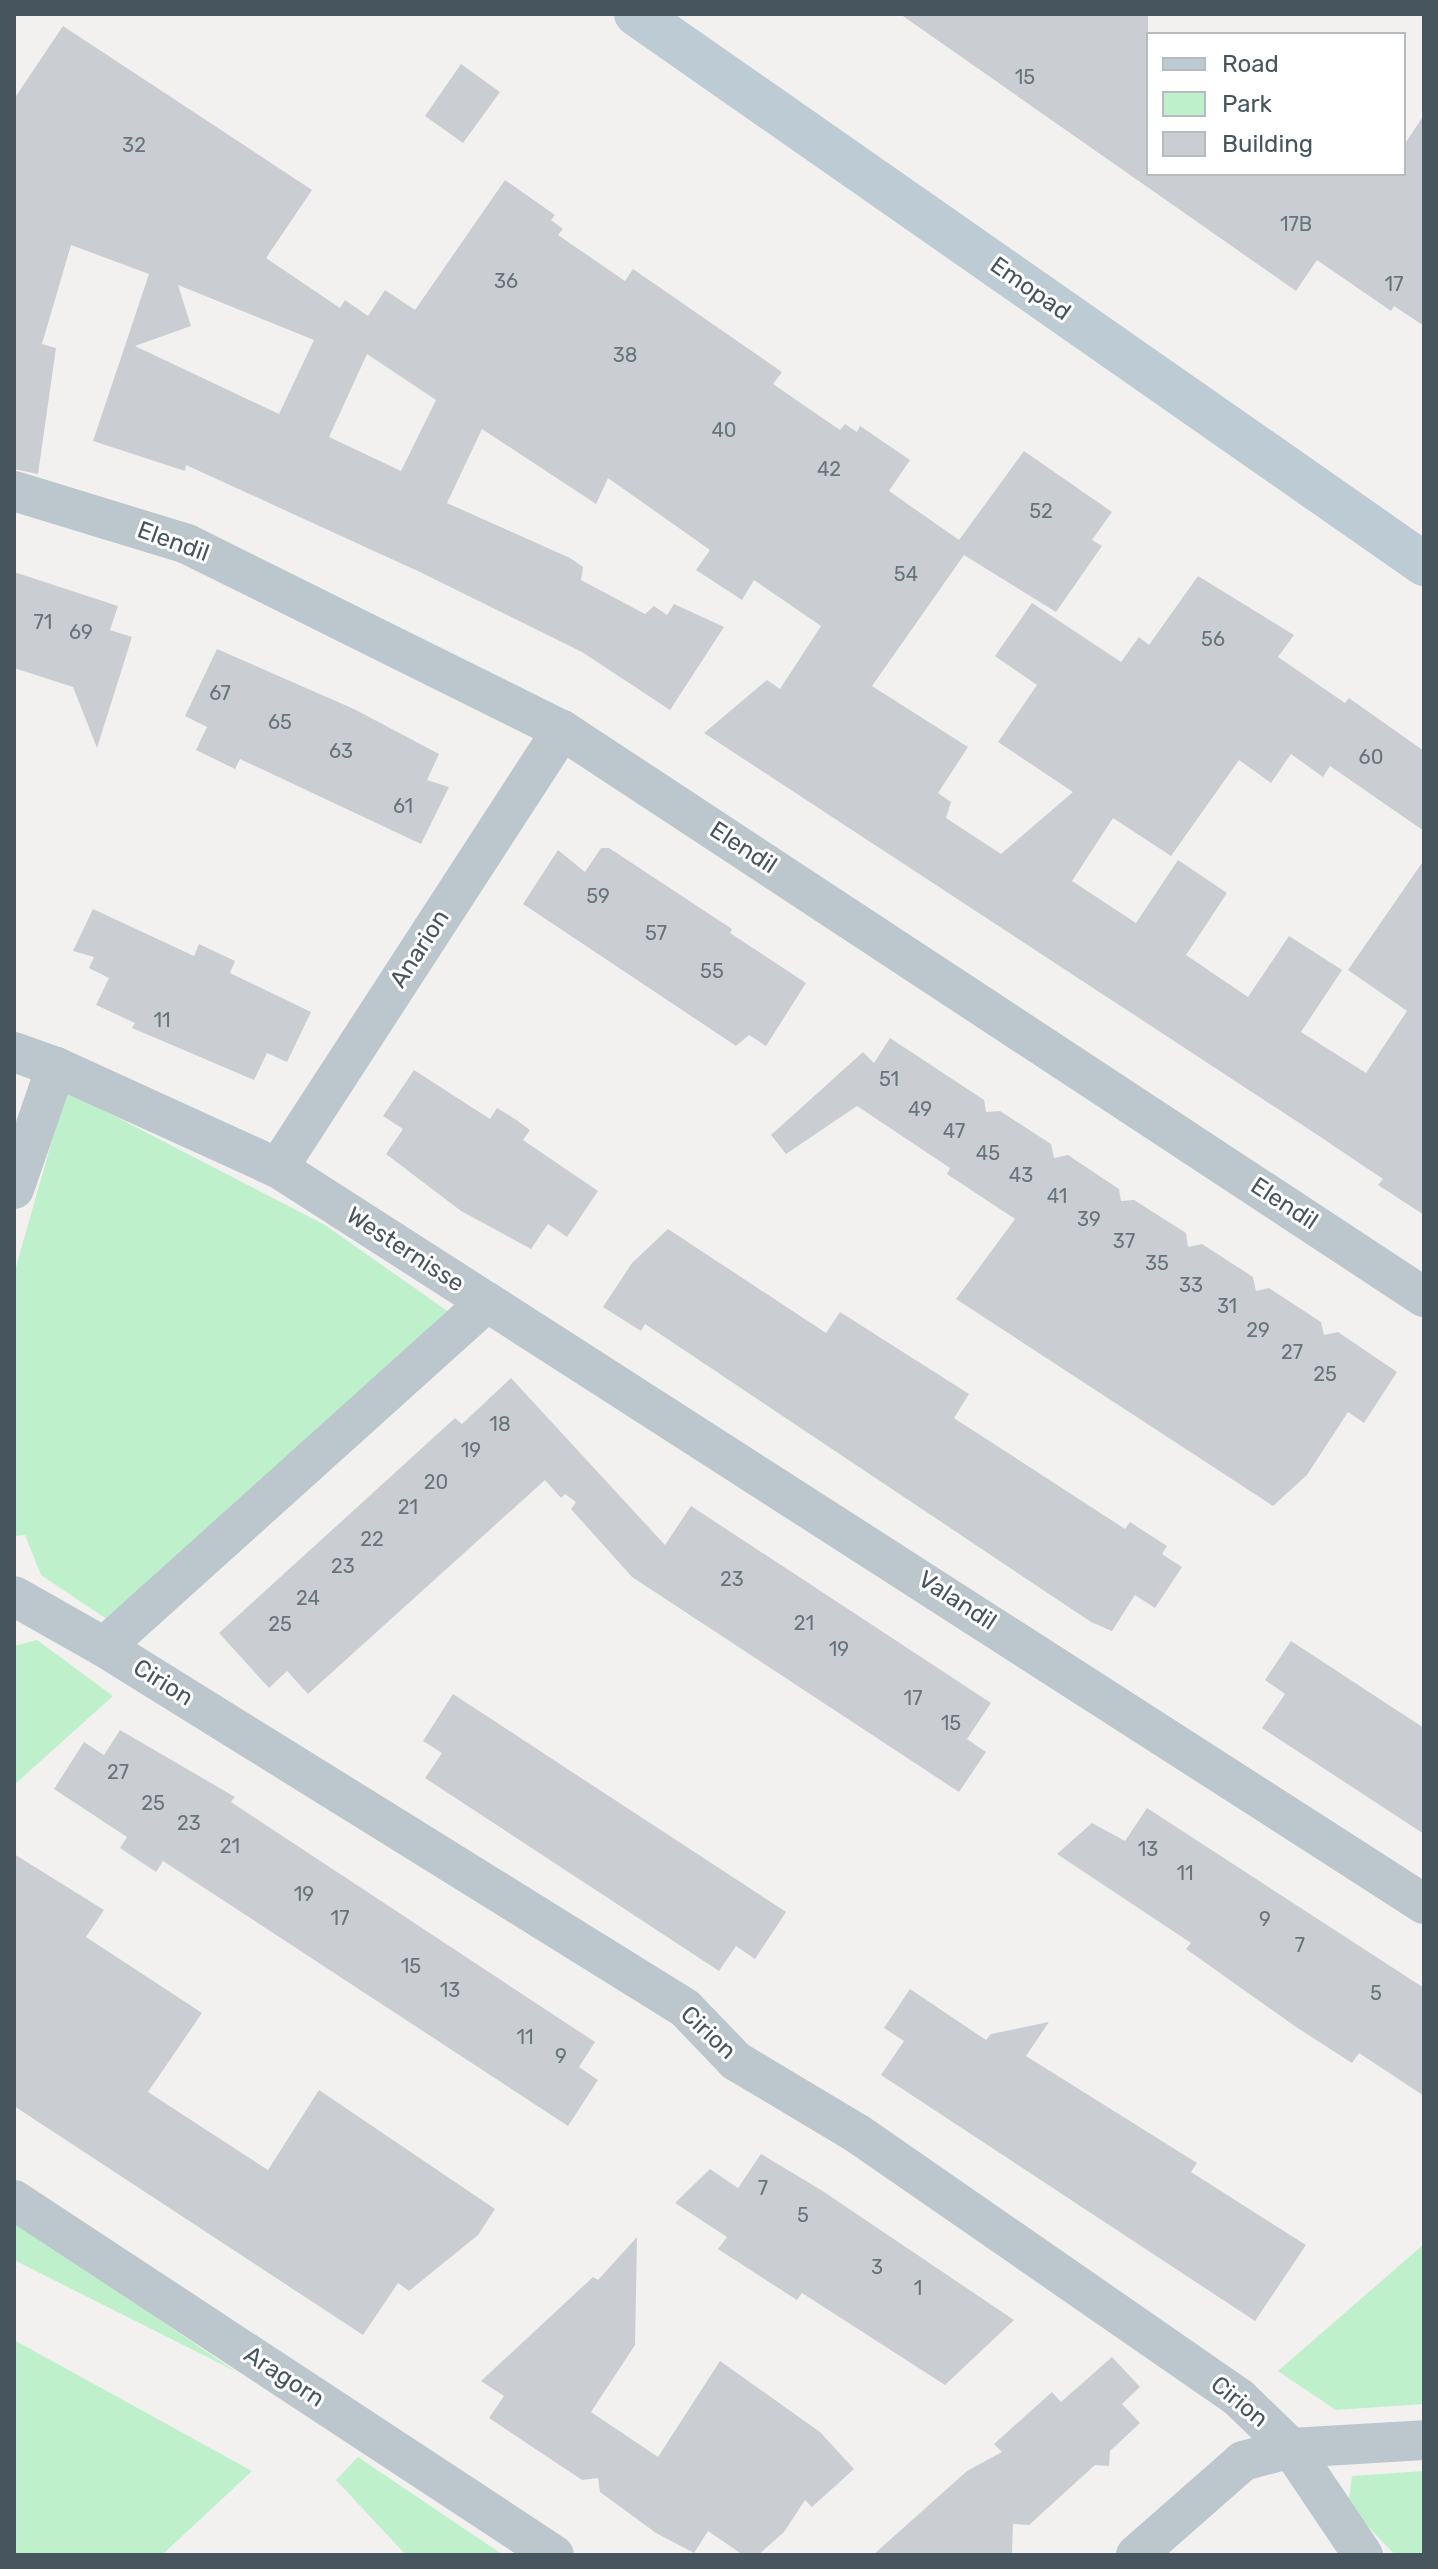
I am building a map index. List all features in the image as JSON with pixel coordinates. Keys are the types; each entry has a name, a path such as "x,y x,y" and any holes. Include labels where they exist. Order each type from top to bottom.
{"main road":[{"name":"Emopad","path":"636,14 1424,564"}],"street":[{"name":"Elendil","path":"14,491 187,544 562,730 1424,1297"},
{"name":"Anarion","path":"278,1168 562,730"},
{"name":"Westernisse","path":"14,1052 56,1067 278,1168 487,1302 104,1647"},
{"path":"14,1189 56,1067"},
{"name":"Valandil","path":"487,1302 1424,1904"},
{"path":"14,1596 104,1647"},
{"name":"Cirion","path":"104,1647 685,2008 736,2061 858,2134 1214,2380 1291,2448 1363,2555"},
{"name":"Aragorn","path":"14,2200 554,2555"},
{"path":"1136,2555 1243,2461 1291,2448 1424,2440"}],"green space":[{"path":"66,1091 325,1225 453,1315 117,1626 41,1575 25,1535 14,1536 14,1274"},
{"path":"37,1640 113,1696 14,1785 14,1646"},
{"path":"14,2223 157,2318 235,2371 14,2260"},
{"path":"1424,2244 1424,2404 1336,2410 1278,2371"},
{"path":"14,2340 252,2471 162,2555 14,2555"},
{"path":"358,2457 503,2555 406,2555 336,2480"},
{"path":"1424,2471 1424,2555 1395,2555 1348,2505 1352,2476"}],"building":[{"path":"900,14 1148,14 1146,176 1406,176 1406,142 1424,115 1424,326 1394,306 1391,311 1317,260 1296,291"},
{"path":"63,26 312,190 266,258 340,308 345,300 368,316 385,290 415,310 505,180 555,215 551,220 563,229 558,235 625,281 633,269 782,372 773,384 840,430 845,424 857,432 860,426 910,460 889,491 959,540 1024,451 1112,512 1092,540 1102,546 1056,612 964,555 872,686 968,747 938,793 951,802 946,818 1001,854 1073,792 998,742 1037,685 995,656 1032,603 1121,662 1139,637 1149,645 1198,576 1294,635 1278,657 1345,703 1349,698 1424,751 1424,831 1330,766 1323,777 1291,754 1271,783 1239,760 1171,856 1113,818 1072,881 1136,923 1178,860 1227,893 1186,955 1248,997 1289,936 1342,970 1301,1032 1366,1073 1407,1011 1348,970 1424,860 1424,1215 1378,1185 1383,1179 1316,1134 704,733 767,680 780,689 821,626 754,580 742,600 696,570 710,550 608,478 596,504 482,429 447,503 570,558 583,567 581,580 645,614 654,606 667,615 674,604 724,627 670,710 582,652 422,573 186,465 185,471 93,441 149,274 71,245 42,344 56,348 38,474 14,469 14,99","holes":["178,285 314,340 279,414 135,346 191,326","367,354 436,400 401,471 329,437"]},
{"path":"461,64 500,92 463,143 425,116"},
{"path":"14,572 118,606 110,630 132,637 97,748 73,687 14,668"},
{"path":"217,649 354,709 439,754 427,780 449,787 421,844 240,759 235,769 196,750 207,727 185,716"},
{"path":"601,848 609,848 732,929 730,933 806,983 766,1046 749,1035 736,1046 523,904 558,850 585,872"},
{"path":"93,909 194,956 199,944 235,961 230,973 311,1012 287,1062 267,1053 254,1080 132,1028 135,1023 96,1005 109,978 89,968 94,957 73,951"},
{"path":"890,1038 984,1100 986,1112 1000,1111 1051,1144 1054,1158 1068,1155 1119,1189 1121,1201 1134,1200 1186,1233 1188,1247 1202,1244 1253,1277 1256,1291 1269,1288 1321,1322 1324,1335 1338,1332 1397,1372 1364,1423 1348,1412 1307,1475 1273,1506 956,1299 1015,1219 947,1174 950,1168 857,1106 786,1154 771,1135 863,1052 874,1063"},
{"path":"414,1070 490,1119 497,1108 515,1119 530,1130 523,1140 598,1191 567,1237 548,1224 531,1249 461,1211 386,1154 403,1129 383,1116"},
{"path":"668,1229 826,1333 840,1312 969,1394 954,1418 1125,1529 1130,1522 1167,1546 1162,1554 1182,1567 1155,1608 1135,1595 1112,1631 1091,1622 645,1324 641,1331 603,1307 632,1263"},
{"path":"511,1378 665,1545 691,1506 991,1703 967,1739 986,1752 959,1792 632,1577 571,1509 576,1502 565,1494 561,1498 545,1480 308,1694 287,1671 269,1688 219,1633 455,1418 462,1424"},
{"path":"1291,1641 1424,1728 1424,1834 1262,1728 1285,1694 1265,1680"},
{"path":"453,1694 786,1912 755,1959 736,1946 719,1971 425,1778 442,1753 423,1741"},
{"path":"120,1730 235,1797 231,1802 595,2042 579,2067 598,2080 568,2126 163,1861 156,1872 120,1848 127,1837 54,1789 84,1742 104,1755"},
{"path":"1147,1808 1424,1988 1424,2096 1359,2053 1352,2063 1296,2027 1186,1949 1191,1943 1057,1854 1092,1823 1125,1841"},
{"path":"14,1854 104,1910 86,1937 202,2013 148,2092 268,2170 319,2090 495,2209 478,2235 409,2291 398,2283 363,2335 14,2106"},
{"path":"910,1989 986,2040 991,2034 1049,2022 1026,2056 1197,2163 1191,2172 1306,2245 1255,2321 881,2075 904,2041 884,2028"},
{"path":"761,2154 821,2190 1014,2320 945,2385 802,2293 797,2300 718,2249 727,2237 675,2203 710,2169 738,2188"},
{"path":"637,2237 635,2345 591,2412 658,2457 720,2361 820,2432 854,2469 812,2507 805,2500 784,2532 758,2555 743,2555 708,2531 694,2553 656,2533 600,2492 598,2478 582,2480 489,2418 504,2396 481,2381 593,2277 598,2280"},
{"path":"1112,2357 1140,2387 1122,2404 1140,2423 1110,2451 1109,2466 1095,2465 1029,2525 1013,2524 1012,2555 873,2555 967,2471 1002,2452 994,2444 1052,2392 1061,2402"}]}
